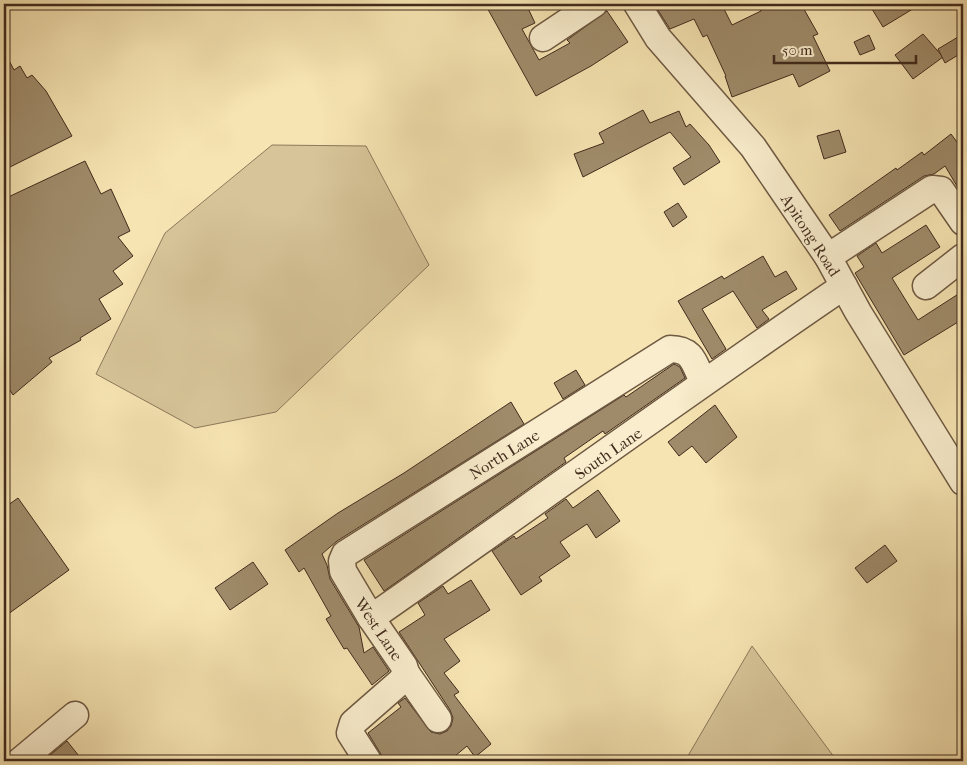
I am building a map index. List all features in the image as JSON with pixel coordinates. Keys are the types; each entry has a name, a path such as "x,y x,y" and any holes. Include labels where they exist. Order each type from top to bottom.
{"street":[{"path":"543,38 594,4"},
{"name":"Apitong Road","path":"637,4 658,38 753,148 828,257 858,312 963,482"},
{"path":"828,257 932,190 941,190 963,222"},
{"path":"926,286 963,257"},
{"name":"South Lane","path":"371,618 646,425 704,382 844,286"},
{"name":"North Lane","path":"342,561 345,554 670,349 682,349 691,355 704,382"},
{"name":"West Lane","path":"342,561 343,571 371,618 404,666 406,673 401,681 353,723 350,728 350,733 368,761"},
{"path":"406,673 438,718"},
{"path":"20,761 75,715"}],"shaded area":[{"path":"272,145 366,146 429,265 276,412 195,428 96,374 165,233"},
{"path":"752,646 837,761 685,761"}],"building":[{"path":"485,4 526,4 535,23 522,29 539,60 570,43 567,40 607,11 628,42 591,66 536,96"},
{"path":"654,4 729,4 723,7 732,25 761,11 758,4 801,4 818,34 813,36 830,71 799,87 793,74 732,97 726,76 707,35 703,37 694,19 670,29"},
{"path":"869,4 921,4 883,27"},
{"path":"923,34 943,57 913,79 895,55"},
{"path":"963,34 963,52 945,63 938,49"},
{"path":"869,35 875,49 860,55 854,42"},
{"path":"4,51 14,70 20,66 27,78 32,75 46,91 72,136 4,170"},
{"path":"643,110 650,123 679,111 686,127 690,124 709,145 720,162 684,185 673,168 691,157 670,132 583,177 574,154 604,143 599,133"},
{"path":"839,130 846,152 824,159 817,136"},
{"path":"951,134 963,150 963,196 945,166 934,174 924,176 840,231 829,215 896,168 897,170 922,152 924,155"},
{"path":"85,161 101,194 111,189 130,231 118,237 133,256 113,271 123,284 99,299 111,319 80,338 81,340 49,358 52,362 13,395 4,381 4,199"},
{"path":"678,203 687,217 673,227 664,212"},
{"path":"926,225 940,247 892,278 918,320 963,291 963,319 904,355 855,273 864,267 857,256 876,243 882,253"},
{"path":"763,256 775,277 786,271 797,289 762,310 769,319 757,328 733,291 702,309 726,349 712,359 678,301 722,276 724,279"},
{"path":"674,364 680,367 685,378 605,434 603,431 564,458 566,462 384,591 364,560 624,395 626,397"},
{"path":"576,370 585,385 563,399 554,383"},
{"path":"511,402 524,424 337,541 322,554 330,579 359,627 364,653 373,647 389,671 372,685 347,648 344,649 326,619 331,616 304,568 299,572 285,550 338,513 404,473"},
{"path":"715,405 737,437 706,463 692,446 679,456 668,442"},
{"path":"598,490 620,521 596,538 587,524 560,542 570,556 539,577 542,581 521,595 492,551 514,536 516,539 548,518 545,514 566,499 573,508"},
{"path":"18,498 69,570 4,617 4,508"},
{"path":"885,545 897,561 867,583 855,568"},
{"path":"253,562 268,584 230,610 215,588"},
{"path":"471,580 490,610 444,639 460,661 444,673 459,692 454,695 491,744 475,757 467,746 449,761 385,761 368,733 401,707 398,703 405,698 431,732 440,734 447,731 451,726 453,718 450,710 399,632 425,615 418,603 443,586 448,594"},
{"path":"67,741 83,761 43,761"}]}
